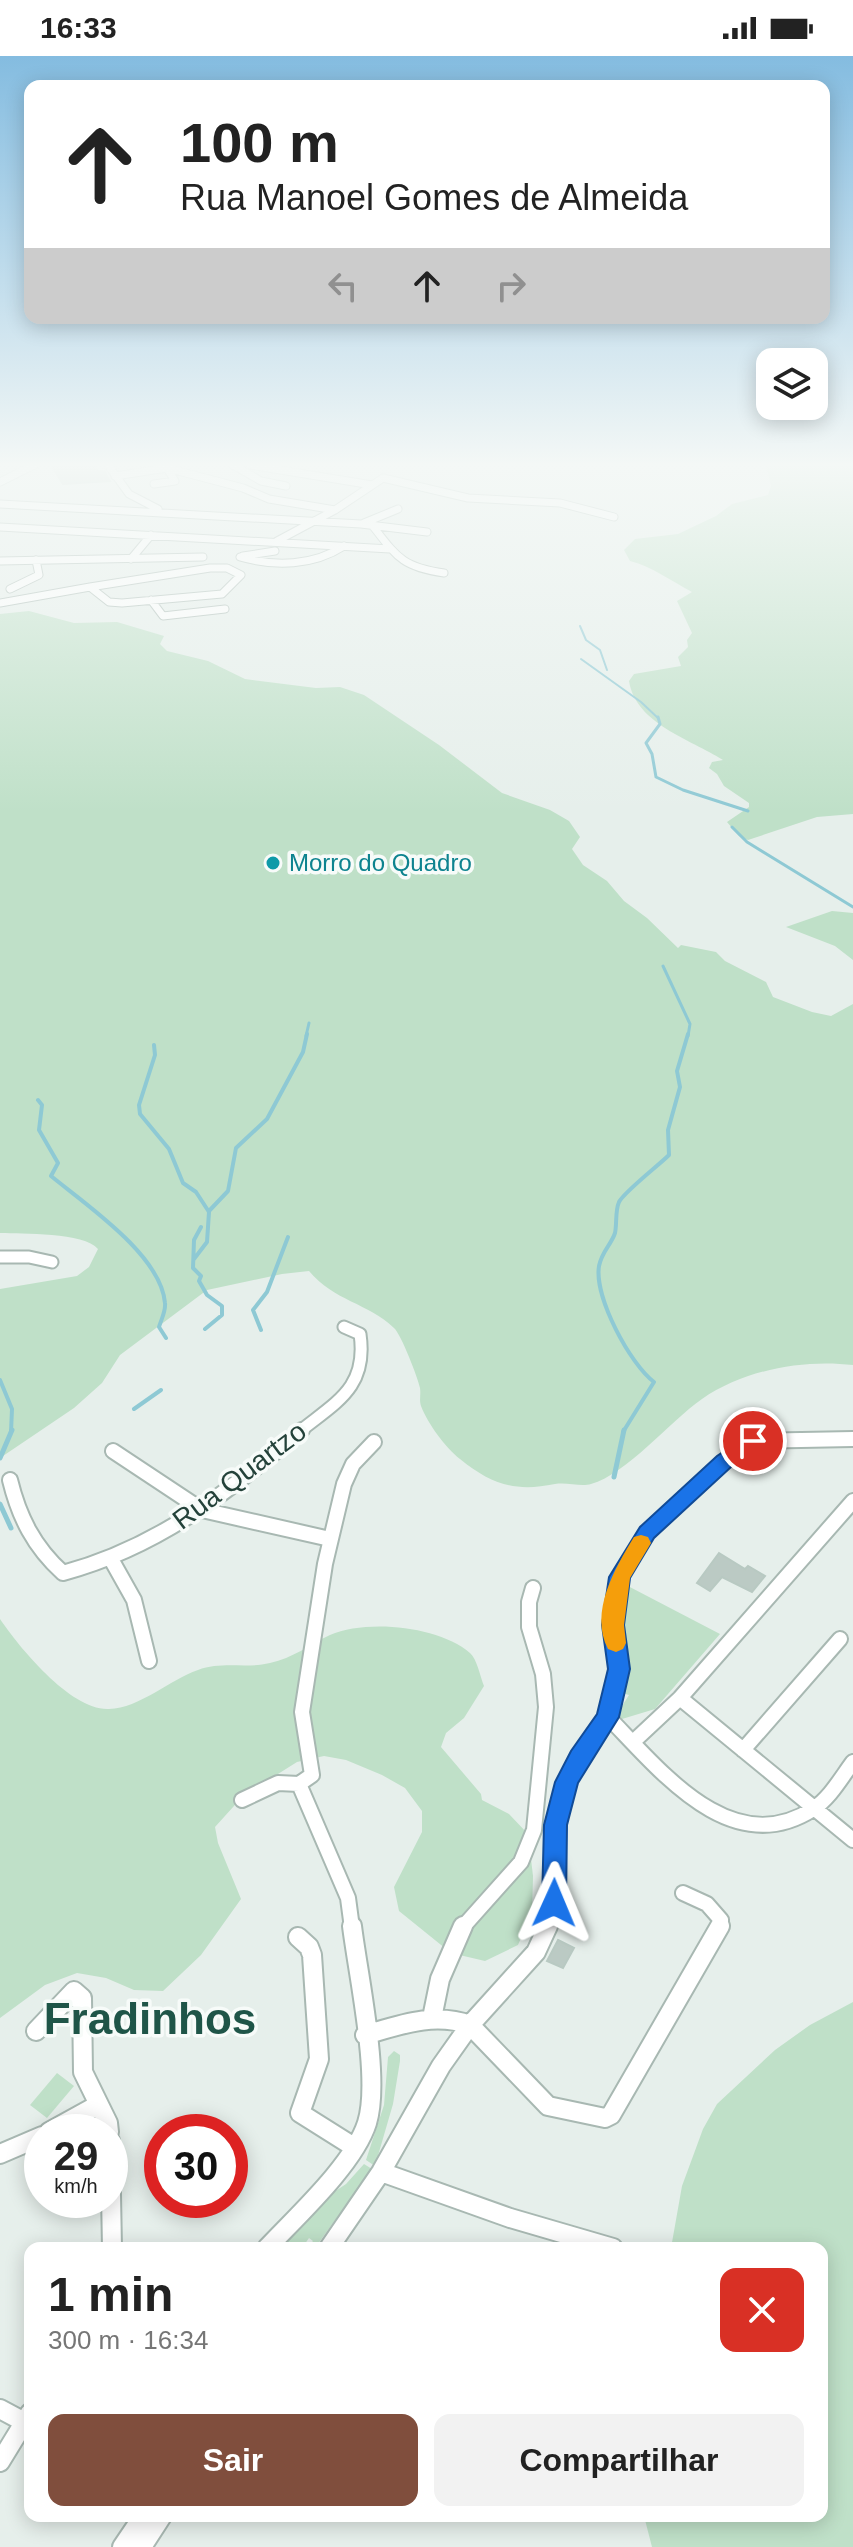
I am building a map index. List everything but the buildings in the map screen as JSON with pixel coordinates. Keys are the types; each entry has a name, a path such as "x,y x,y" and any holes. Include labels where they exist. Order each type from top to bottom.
{"street":[{"path":"10,589 26,581"},
{"path":"0,603 124,581"},
{"path":"90,587 109,602 224,594 235,581"},
{"path":"151,600 163,616 225,609"},
{"path":"0,1257 29,1257 52,1262"},
{"name":"Rua Quartzo","path":"10,1480 17,1512 29,1535 63,1573 111,1559 202,1510 347,1394 356,1383 363,1349 360,1334 344,1327"},
{"path":"333,2242 381,2172 409,2119 470,2025 536,1952 547,1929 554,1903 556,1825 566,1782 608,1717 619,1669 613,1625 620,1577 647,1533 724,1461 753,1441 853,1439"},
{"path":"242,1800 278,1783 299,1784 312,1775 302,1712 330,1539 344,1484 353,1464 374,1442"},
{"path":"113,1451 202,1510 330,1539"},
{"path":"633,1742 680,1698 853,1501"},
{"path":"111,1559 134,1600 149,1661"},
{"path":"432,2018 446,1959 454,1942 472,1913 517,1869 532,1840 541,1792 541,1758 547,1712 545,1683 527,1624 527,1603 533,1588"},
{"path":"743,1750 840,1639"},
{"path":"680,1698 853,1840"},
{"path":"608,1717 658,1769 725,1821 742,1826 769,1825 798,1818 815,1808 853,1762"},
{"path":"273,2242 328,2182 354,2147 367,2123 373,2085 348,1898 299,1784"},
{"path":"365,2035 432,2018 459,2020 470,2025 548,2106 593,2116 611,2115 719,1929 721,1920 713,1908 683,1893"},
{"path":"298,1937 309,1947 312,1955 319,2041 313,2081 300,2113 354,2147"},
{"path":"36,2031 64,1999 74,1991 80,1994 83,2072 103,2114"},
{"path":"82,2114 98,2105"},
{"path":"0,2154 24,2144"},
{"path":"381,2172 510,2218 591,2242"},
{"path":"111,2218 112,2242"},
{"path":"0,2409 24,2418"},
{"path":"0,2462 24,2426"},
{"path":"122,2547 139,2522"},
{"path":"142,2547 158,2522"}],"green space":[{"path":"673,581 853,581 853,814 817,817 748,840 739,836 727,822 749,807 749,803 724,786 709,768 712,762 723,760 666,729 642,709 629,681 634,674 681,666 678,657 688,647 687,640 692,633 677,601 692,592"},
{"path":"29,611 74,623 117,622 164,636 160,644 167,651 208,661 245,679 316,688 340,687 364,695 439,745 502,793 550,810 569,821 580,837 572,849 583,865 607,881 624,901 678,948 681,945 716,952 725,961 766,982 773,997 812,1012 831,1016 853,1004 853,1365 794,1365 755,1374 702,1399 634,1459 605,1478 587,1485 516,1486 483,1475 449,1448 424,1413 416,1375 394,1328 329,1289 309,1271 207,1290 120,1355 102,1383 74,1408 0,1458 0,1289 77,1276 89,1267 98,1249 80,1239 0,1233 0,614"},
{"path":"832,911 853,913 853,960 835,946 786,927"},
{"path":"626,1585 720,1634 655,1709 622,1719 617,1714 629,1695 622,1693 619,1631"},
{"path":"0,1619 33,1660 63,1689 94,1707 109,1709 132,1704 198,1670 278,1661 345,1630 402,1628 422,1631 457,1644 472,1656 484,1686 464,1718 446,1733 441,1747 481,1794 482,1800 509,1814 528,1834 533,1876 532,1912 518,1945 485,1961 451,1953 399,1911 394,1887 422,1832 422,1811 405,1788 382,1775 346,1760 324,1756 297,1762 243,1796 215,1827 218,1843 241,1899 201,1955 163,1991 134,1990 106,1978 77,1973 45,1985 0,2018"},
{"path":"853,2002 853,2547 652,2547 646,2522 828,2522 828,2242 672,2242 682,2186 703,2129 717,2104 775,2050 810,2025"},
{"path":"394,2051 400,2055 400,2061 393,2104 375,2166 366,2160 384,2105 388,2057"},
{"path":"57,2073 74,2086 50,2114 42,2114 30,2105"},
{"path":"364,2164 372,2169 319,2242 312,2242 309,2238 306,2242 283,2242 325,2198 346,2184"}],"waterway":[{"path":"580,626 586,640 600,650 607,670"},
{"path":"581,659 641,702 658,718"},
{"path":"658,718 660,724 646,743 652,754 656,777 683,790 748,811"},
{"path":"732,827 747,842 853,907"},
{"path":"663,966 690,1024 688,1036"},
{"path":"306,1036 309,1023"},
{"path":"209,1211 228,1191 236,1148 267,1119 303,1052 307,1034"},
{"path":"624,1431 654,1382 635,1361 616,1329 602,1295 599,1266 615,1233 619,1202 669,1155 668,1130 680,1087 677,1071 688,1034"},
{"path":"154,1045 155,1055 139,1105 140,1114 169,1149 183,1183 196,1192 209,1212 207,1242 194,1259"},
{"path":"38,1100 42,1105 39,1130 58,1163 51,1176 119,1232 150,1267 165,1303 159,1327 166,1338"},
{"path":"201,1227 194,1240 193,1268 201,1276 199,1281 207,1295 222,1306 222,1315 205,1329"},
{"path":"261,1330 253,1310 267,1292 288,1237"},
{"path":"0,1380 12,1409 11,1432"},
{"path":"134,1409 161,1390"},
{"path":"0,1458 12,1430"},
{"path":"614,1477 624,1431"},
{"path":"0,1504 11,1528"}],"slow traffic":[{"path":"616,1643 613,1625 620,1577 641,1543"}],"place":[{"name":"Morro do Quadro","path":"273,863"}],"district":[{"name":"Fradinhos","path":"150,2019"}],"route":[{"path":"554,1903 556,1825 566,1782 608,1717 613,1701 619,1669 613,1625 620,1577 647,1533 724,1461 753,1441"}]}
